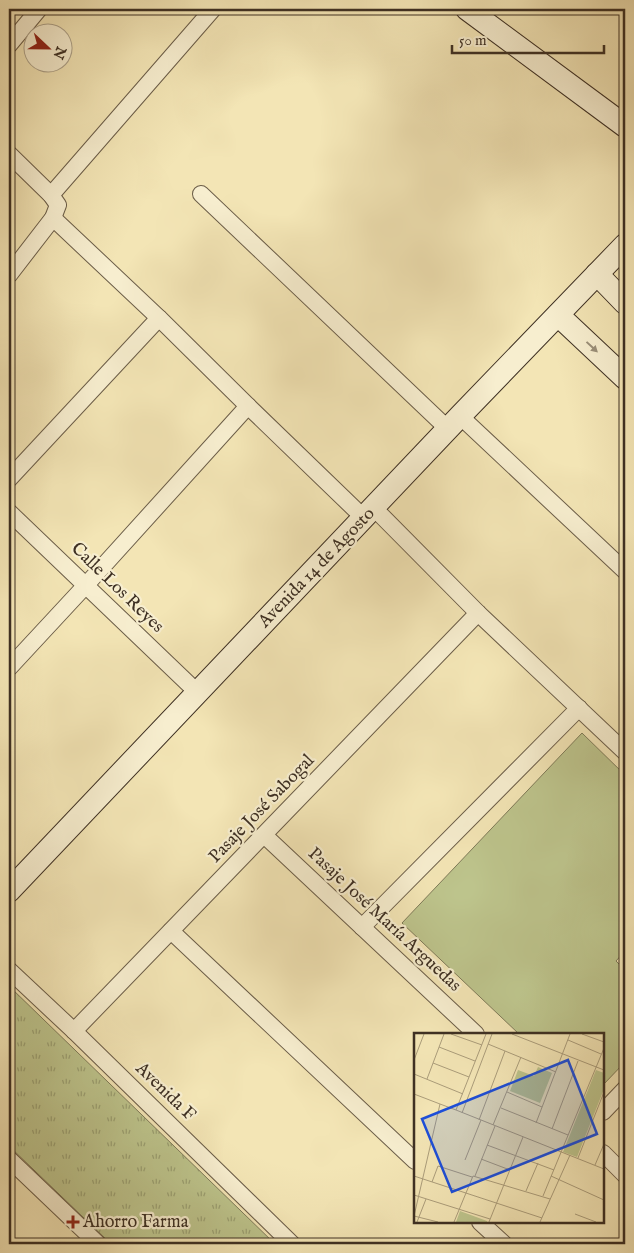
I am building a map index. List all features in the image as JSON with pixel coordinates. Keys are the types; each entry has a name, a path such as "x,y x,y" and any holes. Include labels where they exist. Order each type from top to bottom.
{"street":[{"path":"9,45 39,9"},
{"path":"9,275 54,206 213,9"},
{"path":"467,9 625,126"},
{"path":"9,154 54,206 159,318 248,406 478,613 625,752"},
{"path":"200,194 454,423 625,572"},
{"name":"Avenida 14 de Agosto","path":"9,891 625,245"},
{"path":"597,274 625,302"},
{"path":"558,315 625,378"},
{"path":"9,479 159,318"},
{"path":"9,668 86,586 248,406"},
{"name":"Calle Los Reyes","path":"9,512 198,693"},
{"name":"Pasaje José Sabogal","path":"74,1031 478,613"},
{"path":"362,927 579,708"},
{"name":"Pasaje José María Arguedas","path":"264,835 475,1033"},
{"path":"171,931 414,1160"},
{"name":"Avenida F","path":"9,970 292,1244"},
{"path":"604,1111 625,1089"},
{"path":"604,1154 625,1174"},
{"path":"9,1159 98,1244"},
{"path":"481,1223 504,1244"}],"green space":[{"path":"582,733 625,775 625,951 616,961 625,970 625,1062 604,1084 604,1033 518,1033 402,923"},
{"path":"9,986 275,1244 111,1244 9,1146"}],"place":[{"name":"Ahorro Farma","path":"73,1222"}]}
